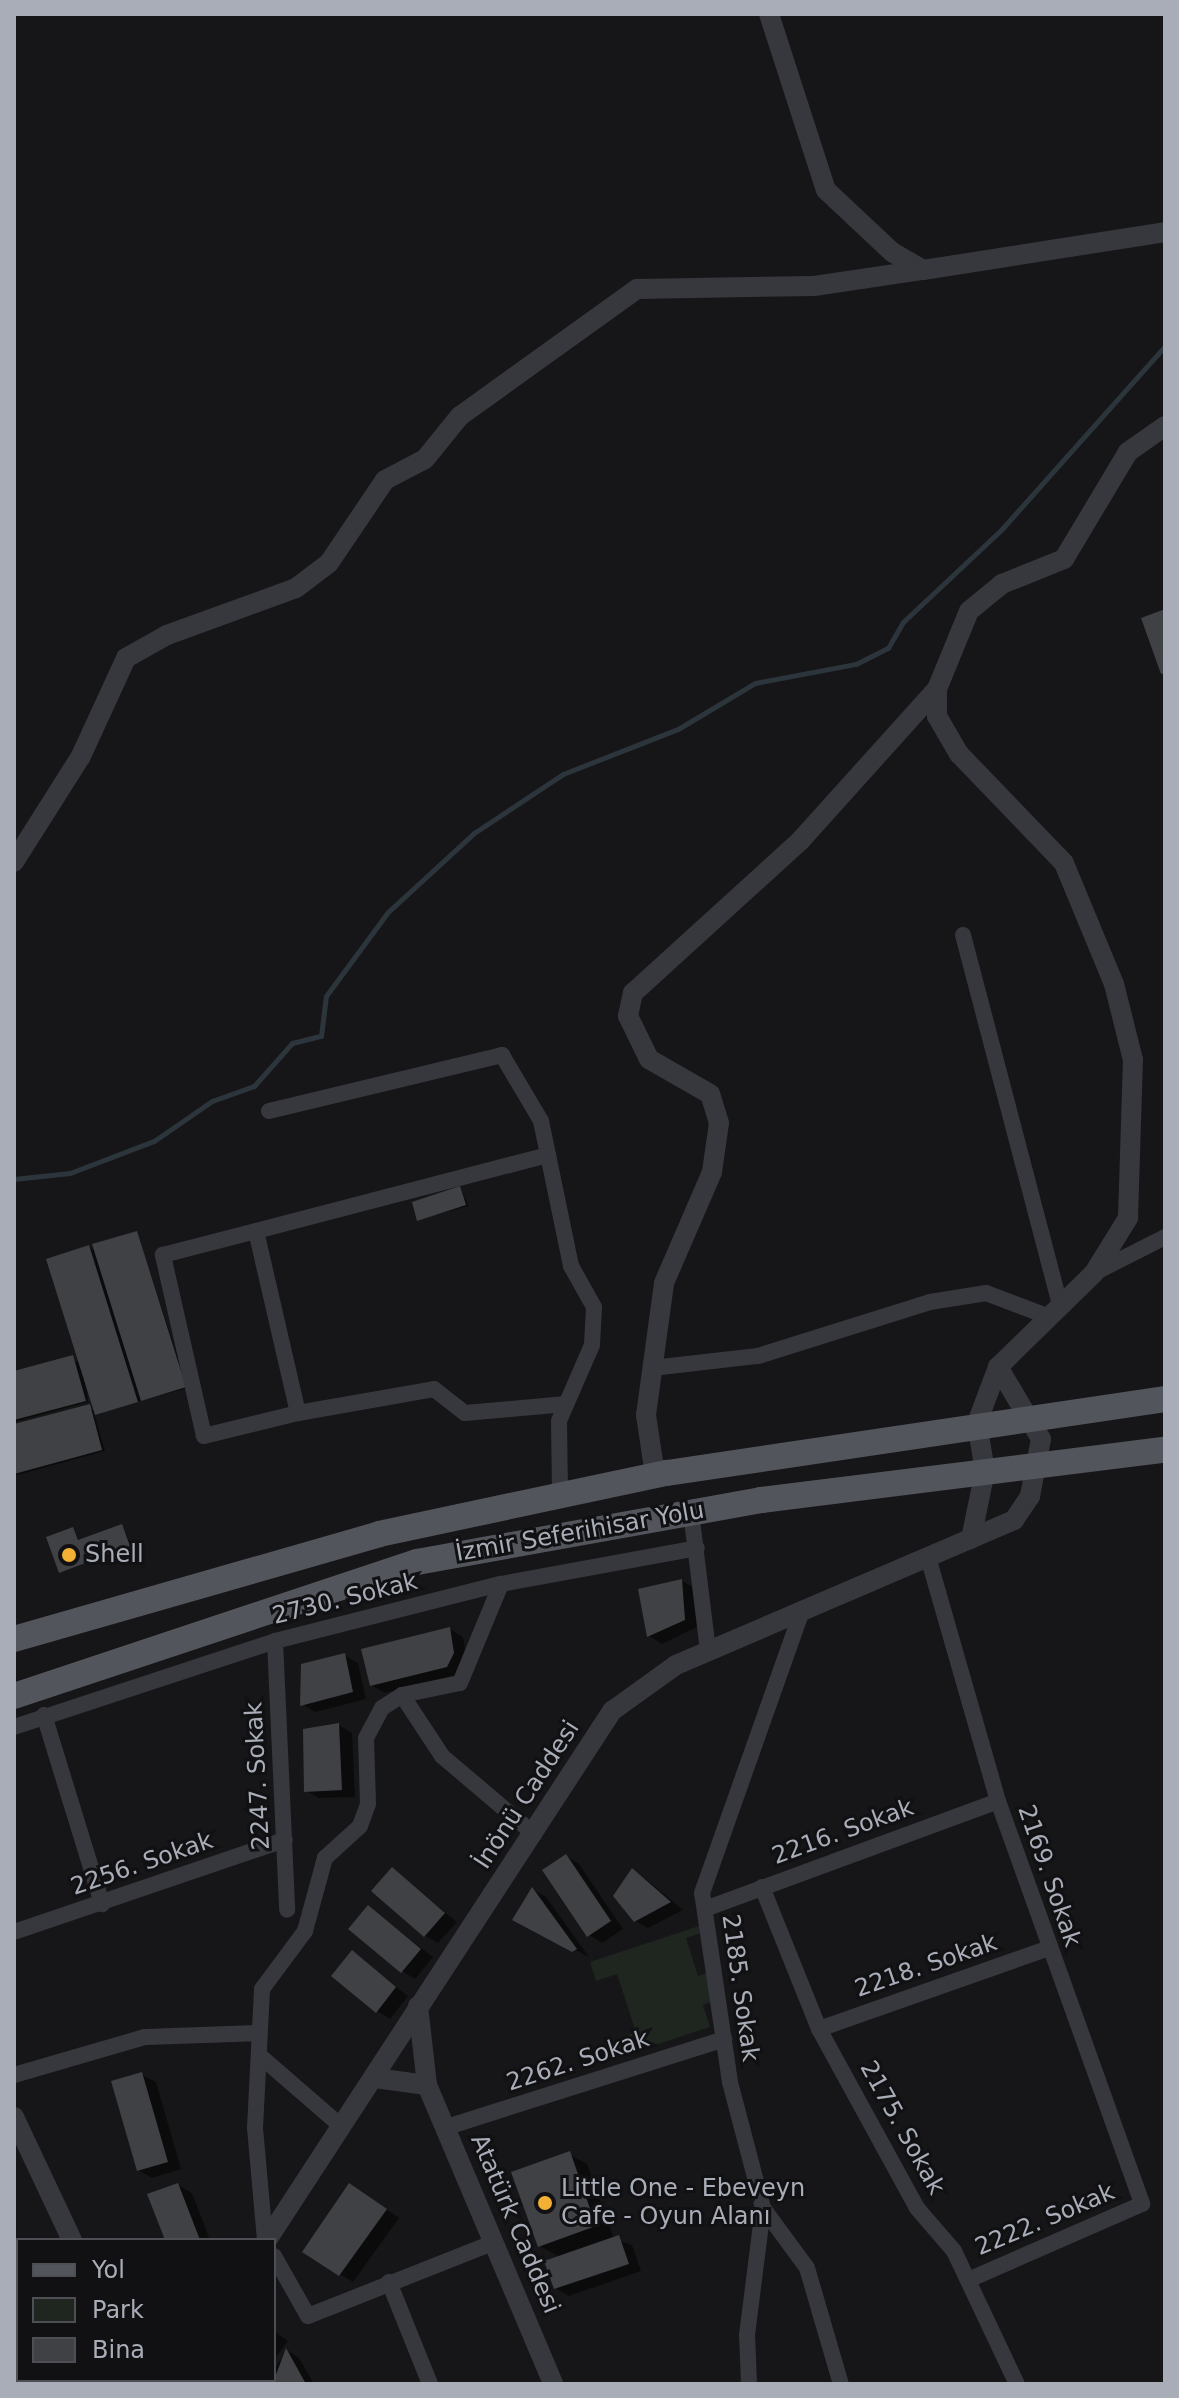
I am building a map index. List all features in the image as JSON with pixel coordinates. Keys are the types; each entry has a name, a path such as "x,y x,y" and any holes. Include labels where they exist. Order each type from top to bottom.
{"main road":[{"name":"İzmir Seferihisar Yolu","path":"14,1639 379,1534 655,1475 1030,1414 1165,1399"},
{"name":"İzmir Seferihisar Yolu","path":"14,1696 417,1562 691,1512 985,1471 1165,1450"}],"street":[{"path":"769,14 826,190 892,252 923,270"},
{"path":"14,862 81,756 126,658 167,635 296,588 329,563 385,480 425,459 460,416 637,289 814,286 1165,232"},
{"path":"655,1475 646,1415 664,1283 712,1172 719,1123 710,1094 649,1059 628,1016 633,993 800,841 937,689 969,611 1002,584 1064,559 1128,452 1165,426"},
{"path":"937,689 937,716 959,754 1064,863 1114,984 1133,1060 1128,1218 1094,1273 998,1367 977,1423 985,1471 971,1539"},
{"path":"963,935 1054,1310"},
{"path":"269,1111 502,1055 541,1121 571,1266 594,1307 592,1345 559,1421 560,1496"},
{"path":"548,1155 163,1255 204,1436 298,1413 434,1389 465,1413 566,1404"},
{"path":"256,1231 298,1413"},
{"path":"1094,1273 1165,1237"},
{"path":"652,1368 758,1356 930,1302 986,1293 1054,1310"},
{"path":"998,1367 1030,1414 1041,1439 1040,1465"},
{"name":"İnönü Caddesi","path":"267,2238 375,2078 418,2006 534,1834 612,1711 708,1651 1014,1520 1040,1465"},
{"path":"691,1512 708,1651"},
{"name":"2730. Sokak","path":"14,1727 275,1641 501,1584 697,1548"},
{"name":"2169. Sokak","path":"928,1557 998,1801 1142,2204"},
{"path":"266,2238 255,2128 262,1989 305,1931 325,1858 360,1826 368,1804 366,1738 382,1708 402,1695 460,1683 501,1584"},
{"name":"2185. Sokak","path":"749,2384 747,2335 763,2208 724,2039 702,1893 762,1708 802,1610"},
{"name":"2247. Sokak","path":"275,1641 287,1910"},
{"path":"402,1695 442,1756 534,1834"},
{"path":"44,1715 102,1904"},
{"name":"2216. Sokak","path":"705,1909 998,1801"},
{"name":"2256. Sokak","path":"14,1932 285,1840"},
{"name":"2175. Sokak","path":"762,1887 819,2029 917,2208 968,2280 1017,2384"},
{"name":"2218. Sokak","path":"819,2029 1049,1948"},
{"name":"Atatürk Caddesi","path":"418,2006 427,2085 553,2384"},
{"path":"14,2075 145,2037 259,2033"},
{"name":"2262. Sokak","path":"447,2127 724,2039"},
{"path":"259,2055 341,2126"},
{"path":"375,2078 427,2085"},
{"path":"14,2117 71,2238"},
{"name":"2222. Sokak","path":"968,2280 1142,2204"},
{"path":"763,2208 807,2268 841,2384"},
{"path":"276,2260 308,2316 495,2242"},
{"path":"389,2282 430,2384"}],"green space":[{"path":"699,1926 701,1933 686,1938 698,1976 710,1972 719,1999 703,2005 710,2027 621,2056 615,2040 636,2032 617,1974 596,1981 590,1962"}],"building":[{"path":"1165,609 1165,673 1161,674 1141,618"},
{"path":"460,1186 466,1205 417,1221 412,1202"},
{"path":"137,1231 186,1387 141,1401 92,1244"},
{"path":"89,1245 138,1402 95,1415 46,1259"},
{"path":"73,1355 86,1401 14,1420 14,1371"},
{"path":"90,1404 102,1450 14,1474 14,1424"},
{"path":"122,1524 130,1546 59,1573 46,1537 73,1527 78,1540"},
{"path":"682,1579 685,1620 647,1637 638,1589"},
{"path":"450,1627 454,1653 447,1667 370,1686 361,1649"},
{"path":"345,1653 353,1692 300,1706 301,1664"},
{"path":"339,1723 342,1790 304,1792 303,1729"},
{"path":"566,1854 611,1921 587,1937 542,1870"},
{"path":"392,1867 445,1913 424,1937 371,1891"},
{"path":"632,1868 671,1902 634,1922 613,1896"},
{"path":"532,1887 577,1949 572,1952 512,1920"},
{"path":"368,1905 421,1949 401,1973 348,1929"},
{"path":"352,1950 396,1987 376,2013 331,1976"},
{"path":"142,2072 168,2162 137,2171 111,2081"},
{"path":"570,2151 596,2226 538,2247 511,2172"},
{"path":"178,2183 199,2238 164,2238 147,2194"},
{"path":"349,2183 387,2209 339,2276 302,2252"},
{"path":"619,2235 629,2264 554,2289 544,2261"},
{"path":"286,2348 306,2384 263,2384 276,2382"}],"waterway":[{"path":"14,1179 70,1173 154,1141 212,1101 254,1086 292,1043 321,1036 326,996 388,912 474,833 563,774 678,729 755,683 856,664 888,648 903,622 1001,530 1165,346"}],"place":[{"name":"Shell","path":"69,1555"},
{"name":"Little One - Ebeveyn Cafe - Oyun Alanı","path":"545,2203"}]}
